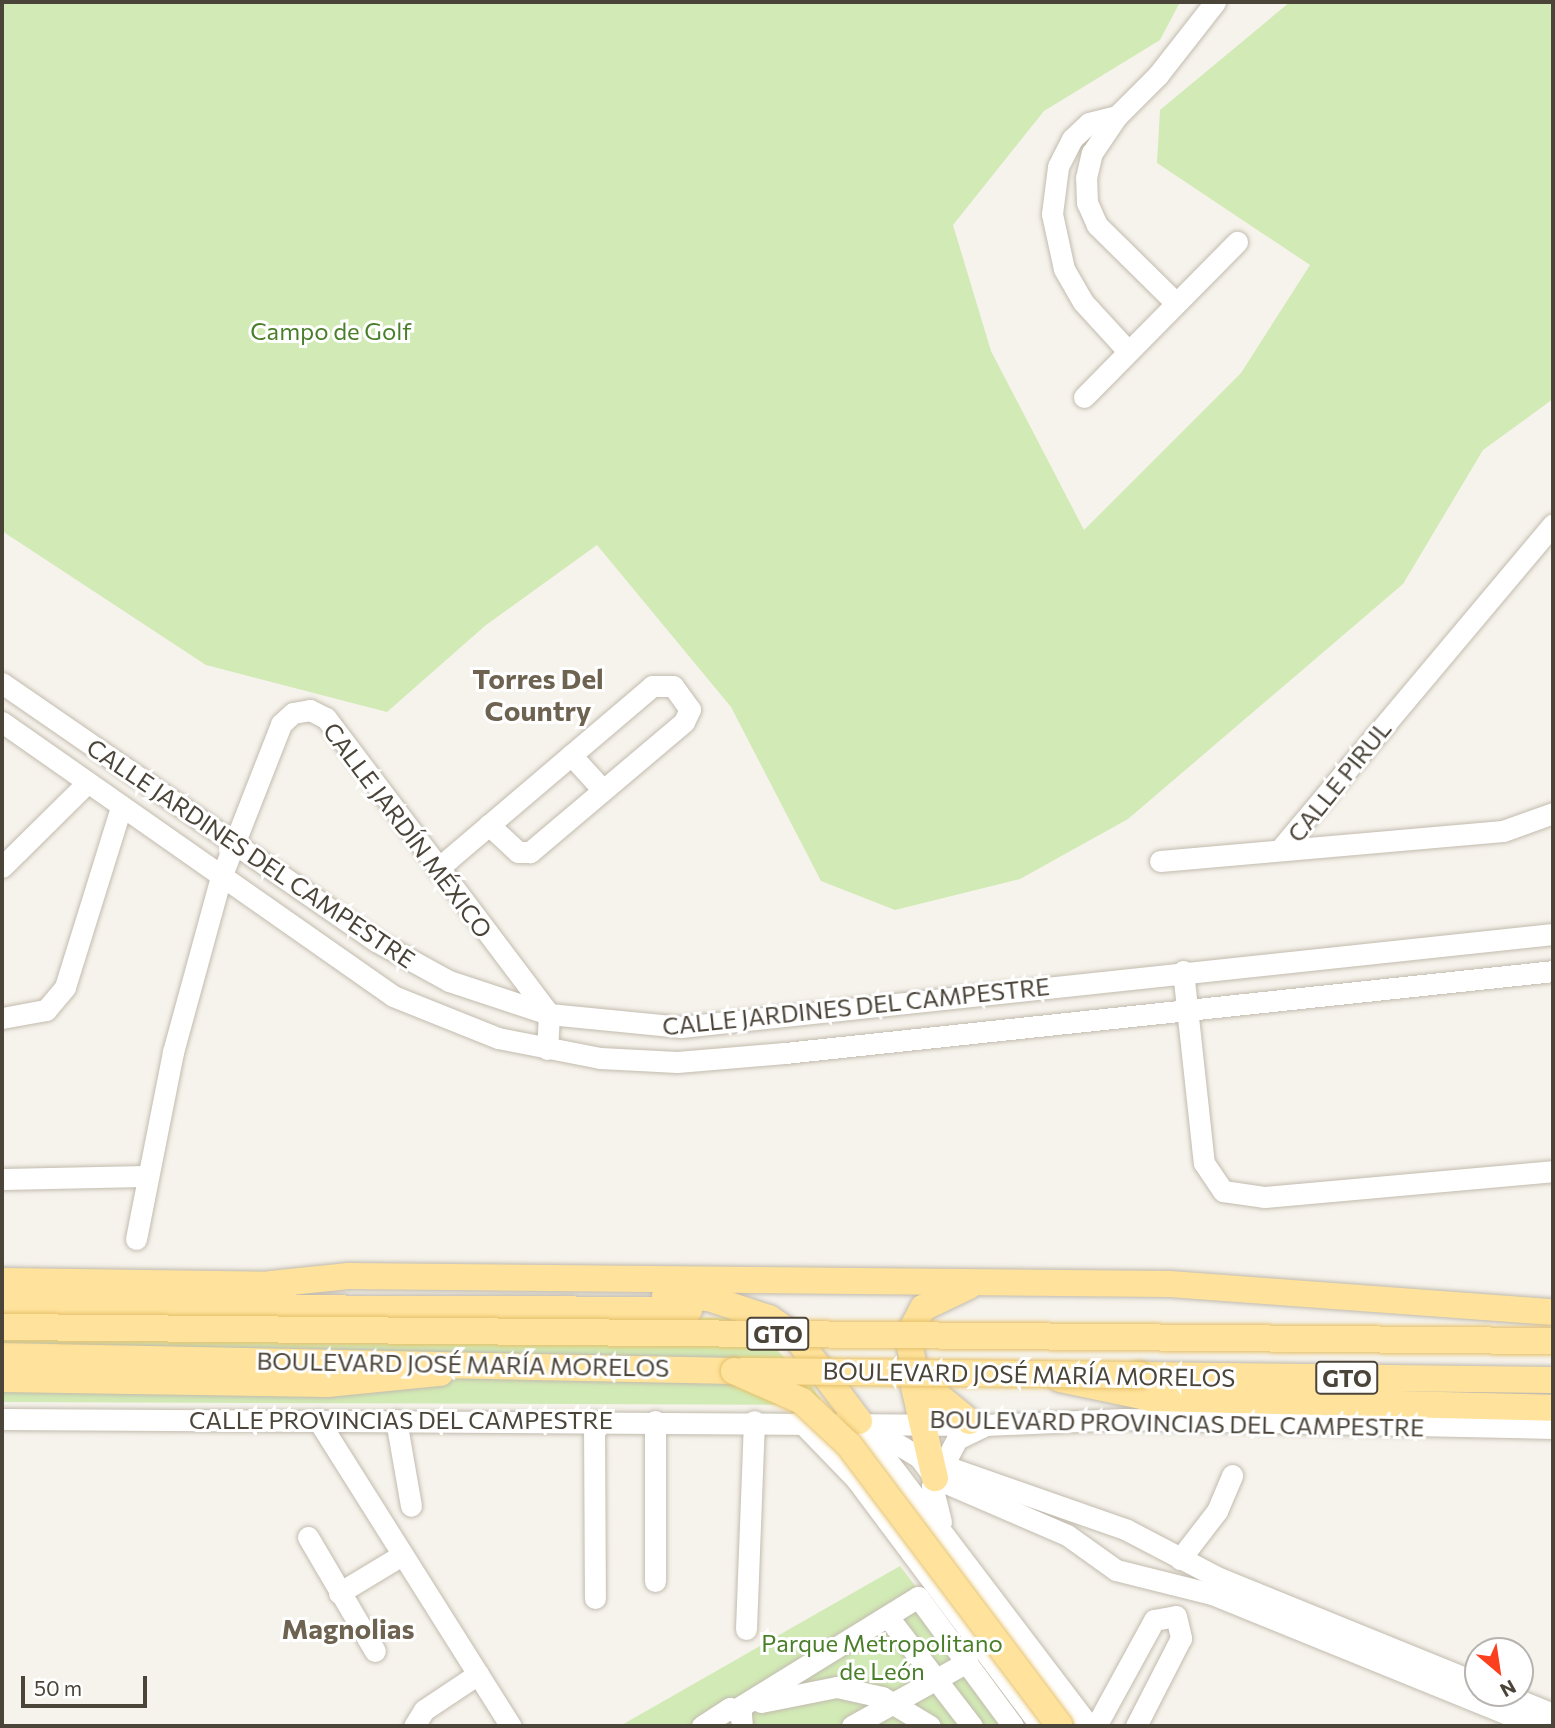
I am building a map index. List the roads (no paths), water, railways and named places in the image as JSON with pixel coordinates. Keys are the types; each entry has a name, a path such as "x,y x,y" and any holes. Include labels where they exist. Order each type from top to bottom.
{"main road":[{"path":"271,1284 349,1276 1169,1284 1553,1312"},
{"path":"2,1281 271,1284 656,1295 750,1310 796,1337 859,1421"},
{"path":"931,1464 918,1420 908,1336 923,1308 964,1286 995,1282"},
{"path":"2,1307 750,1310"},
{"name":"BOULEVARD JOSÉ MARÍA MORELOS","path":"2,1327 1553,1341"},
{"name":"BOULEVARD JOSÉ MARÍA MORELOS","path":"2,1356 734,1371 1553,1380"},
{"path":"910,1357 925,1389 978,1423"},
{"path":"2,1379 380,1382 424,1379 463,1365"},
{"path":"734,1371 802,1401 849,1444 1060,1726"},
{"path":"1028,1373 1151,1398 1553,1409"}],"street":[{"path":"1175,302 1119,250 1087,203 1088,165 1117,116 1158,75 1215,2"},
{"path":"1117,116 1089,123 1072,139 1058,167 1052,214 1063,270 1083,302 1127,350"},
{"path":"1084,397 1127,350 1237,242"},
{"name":"CALLE PIRUL","path":"1283,846 1553,524"},
{"name":"CALLE JARDINES DEL CAMPESTRE","path":"2,682 233,846 408,960 471,990 549,1014 681,1027 1183,971 1553,934"},
{"path":"438,869 489,825 652,686 673,686 690,709 688,717 530,852 518,852 489,825"},
{"path":"2,722 22,697"},
{"name":"CALLE JARDÍN MÉXICO","path":"135,1239 146,1176 220,880 281,724 310,710 326,718 549,1014"},
{"name":"CALLE JARDINES DEL CAMPESTRE","path":"2,722 220,880 393,996 498,1038 547,1049 677,1062 1553,971"},
{"path":"571,755 603,790"},
{"path":"2,866 87,783"},
{"path":"2,1018 46,1010 65,988 121,807"},
{"name":"CALLE PIRUL","path":"1283,846 1545,818"},
{"path":"1160,861 1283,846"},
{"path":"1183,971 1205,1163 1223,1191 1264,1196 1553,1171"},
{"path":"547,1049 549,1014"},
{"path":"2,1179 146,1176"},
{"name":"CALLE PROVINCIAS DEL CAMPESTRE","path":"2,1419 800,1421"},
{"name":"BOULEVARD PROVINCIAS DEL CAMPESTRE","path":"800,1421 918,1420 978,1423 1137,1419 1553,1428"},
{"path":"318,1420 511,1726"},
{"path":"396,1420 411,1506"},
{"path":"594,1420 595,1598"},
{"path":"655,1420 655,1581"},
{"path":"746,1629 754,1421"},
{"path":"800,1421 856,1479 1041,1726"},
{"path":"859,1421 931,1464 1087,1549 1116,1570 1213,1594 1511,1722 1536,1726"},
{"path":"859,1421 956,1557 1089,1726"},
{"path":"956,1557 930,1496 931,1464 957,1438 978,1423"},
{"path":"931,1464 1099,1523 1464,1678"},
{"path":"1155,1578 1172,1555 1216,1511 1232,1475"},
{"path":"1087,1549 1087,1533 1099,1523"},
{"path":"308,1537 375,1651"},
{"path":"340,1593 402,1555"},
{"path":"727,1720 918,1597 1013,1726"},
{"path":"1096,1726 1154,1620 1176,1616 1181,1638 1136,1726"},
{"path":"888,1617 972,1726"},
{"path":"852,1726 967,1662"},
{"path":"414,1726 424,1710 478,1674"},
{"path":"727,1720 788,1694 837,1687 930,1726"},
{"path":"1534,1706 1553,1714"},
{"path":"889,1707 914,1726"}],"district":[{"name":"Torres Del Country","path":"538,694"},
{"name":"Magnolias","path":"348,1628"}],"park label":[{"name":"Campo de Golf","path":"331,331"},
{"name":"Parque Metropolitano de León","path":"882,1657"}]}
